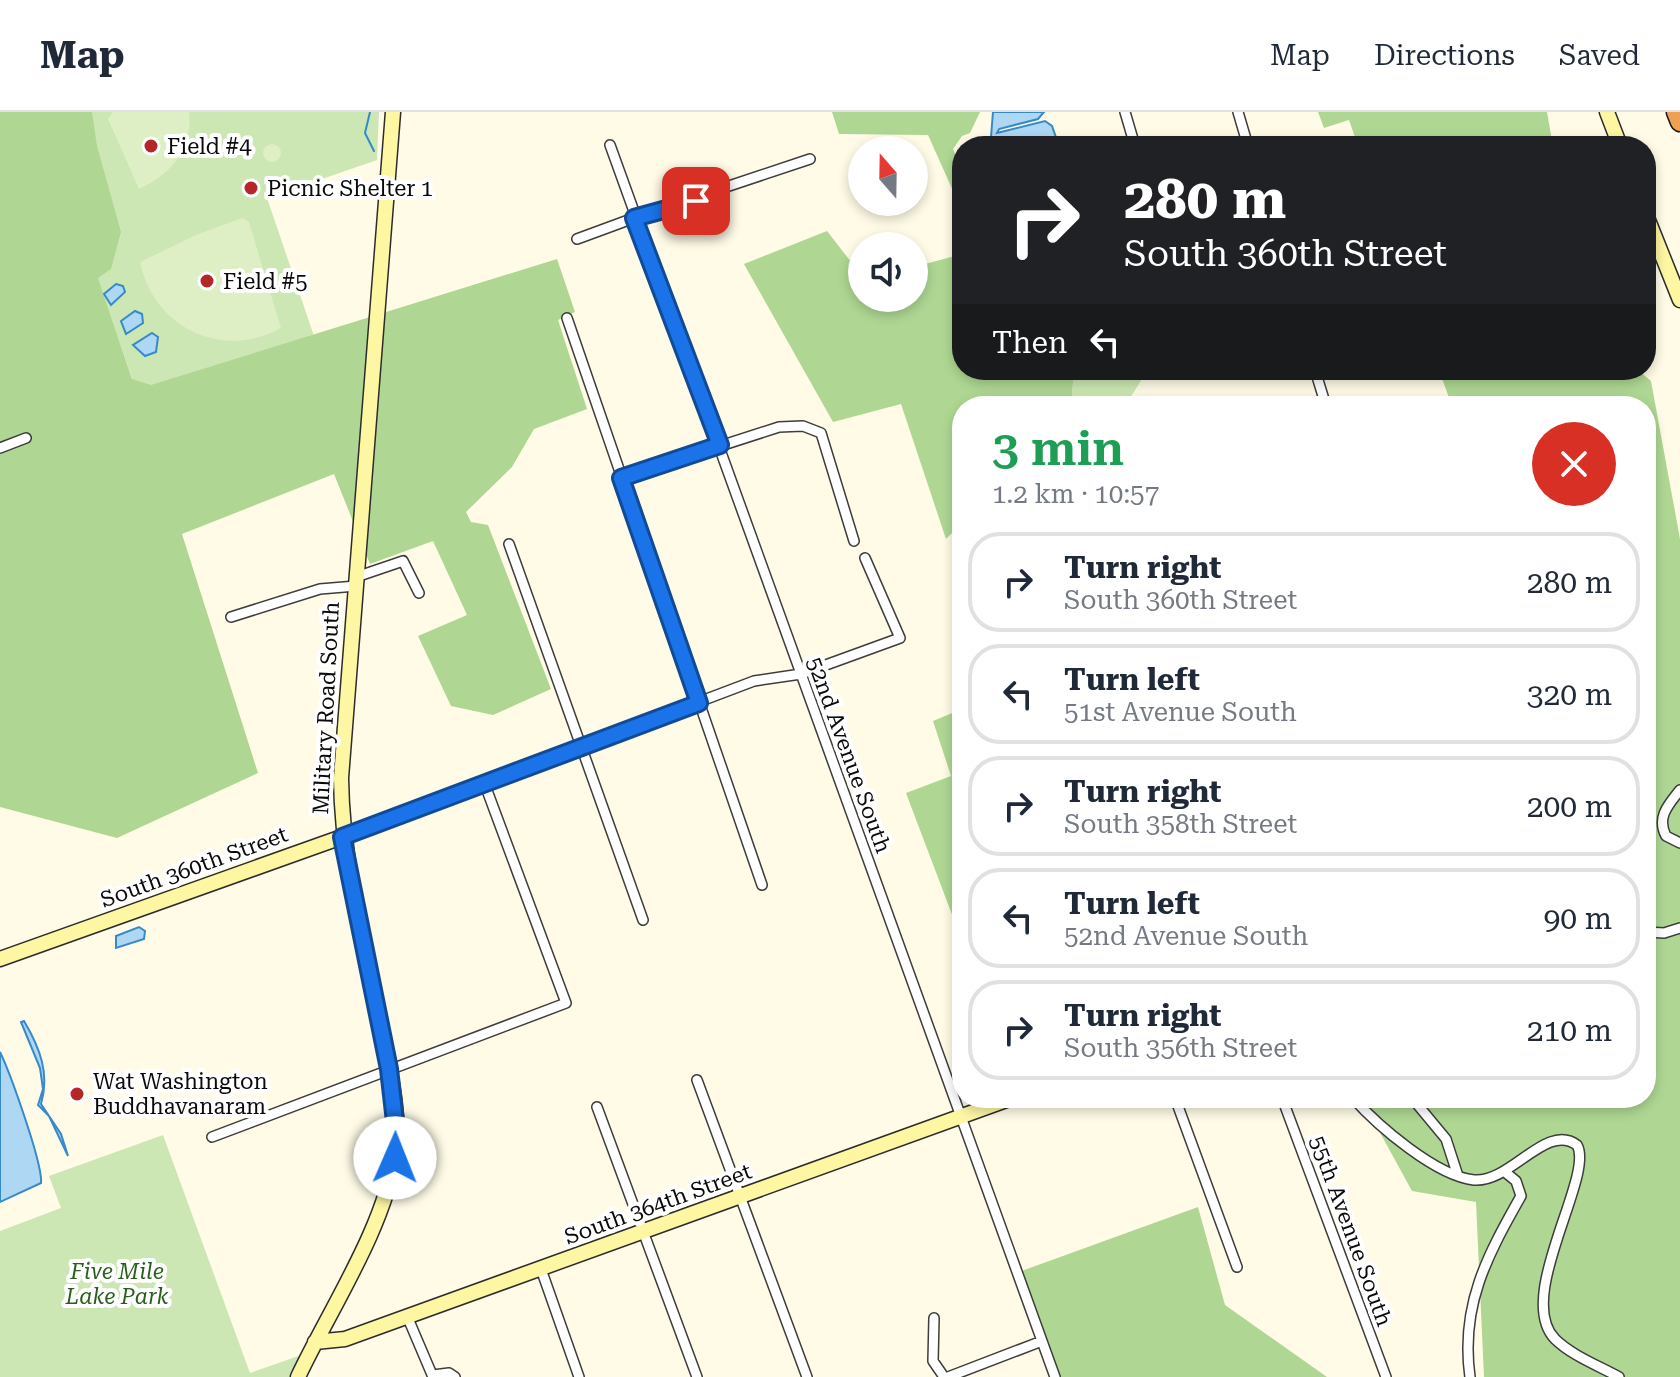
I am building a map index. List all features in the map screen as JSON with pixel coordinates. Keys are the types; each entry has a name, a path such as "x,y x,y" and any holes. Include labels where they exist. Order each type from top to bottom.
{"highway":[{"path":"1676,112 1680,122"}],"main road":[{"name":"Military Road South","path":"298,1377 372,1227 390,1181 397,1139 389,1069 342,837 343,740 393,112"},
{"path":"1607,112 1616,136"},
{"path":"1656,240 1680,300"},
{"name":"South 360th Street","path":"0,959 342,837"},
{"name":"South 364th Street","path":"315,1342 345,1339 985,1108"}],"street":[{"path":"1125,112 1132,136"},
{"path":"1238,112 1245,136"},
{"name":"52nd Avenue South","path":"610,145 952,1095"},
{"path":"577,239 634,218 681,207 726,187 810,159"},
{"path":"567,318 762,885"},
{"path":"621,478 779,427 803,426 821,433 854,541"},
{"path":"0,448 26,438"},
{"path":"509,544 643,920"},
{"name":"South 360th Street","path":"342,837 754,681 801,674 900,638 865,558"},
{"path":"231,617 320,589 356,582 403,561 419,593"},
{"path":"212,1137 566,1003 485,785"},
{"path":"1680,790 1667,807 1661,823 1666,836 1680,843"},
{"path":"1656,933 1680,928"},
{"path":"697,1080 807,1377"},
{"path":"597,1107 641,1233 697,1377"},
{"name":"52nd Avenue South","path":"957,1108 1055,1377"},
{"path":"1179,1108 1237,1267"},
{"name":"55th Avenue South","path":"1286,1108 1386,1377"},
{"path":"1364,1108 1402,1143 1458,1176 1475,1180 1505,1172 1552,1140 1570,1140 1580,1149 1582,1168 1566,1205 1552,1257 1545,1296 1547,1319 1558,1341 1619,1377"},
{"path":"1420,1108 1446,1139 1458,1176"},
{"path":"1470,1377 1467,1341 1471,1299 1488,1255 1521,1196 1516,1181 1505,1172"},
{"path":"541,1269 579,1377"},
{"path":"407,1316 433,1376 449,1373 455,1377"},
{"path":"934,1318 933,1361 946,1377 1042,1341"}],"green space":[{"path":"0,112 92,112 97,146 121,232 111,269 98,278 132,379 151,385 557,259 575,312 558,320 587,409 534,429 512,467 466,512 471,522 488,525 551,689 493,715 451,706 418,636 467,615 433,541 370,564 334,474 182,534 258,773 117,838 0,807"},
{"path":"41,112 379,112 377,160 267,198 314,336 138,396"},
{"name":"Field #4","path":"113,112 189,112 187,137 178,159 161,176 139,189 108,119"},
{"path":"832,112 980,112 970,133 952,136 952,189 928,135 839,134"},
{"path":"1318,112 1547,112 1551,136 1355,136 1349,120 1324,128"},
{"path":"268,144 276,144 281,153 279,160 268,162 263,157 263,149"},
{"name":"Field #5","path":"242,218 249,222 281,328 259,337 236,341 214,339 193,332 159,304 147,285 140,262 196,235"},
{"path":"827,231 848,258 848,312 928,312 928,263 952,257 952,380 1073,380 1072,396 952,396 952,533 946,539 901,404 833,422 744,264"},
{"path":"1073,380 1141,380 1131,396 1072,396"},
{"path":"1443,380 1650,380 1654,396 1448,396"},
{"path":"1656,408 1680,539 1680,1377 1484,1377 1476,1202 1412,1191 1366,1108 1656,1108"},
{"path":"952,713 952,915 906,793 951,776 933,721"},
{"name":"Five Mile Lake Park","path":"163,1135 250,1373 310,1352 298,1377 0,1377 0,1231 61,1208 49,1176"},
{"path":"1198,1207 1225,1305 1327,1377 1055,1377 1016,1273"}],"water":[{"path":"993,112 1044,112 1038,119 999,129 997,133 1045,121 1052,126 1056,136 991,136"},
{"path":"116,284 123,286 125,292 111,305 104,294"},
{"path":"135,311 142,314 143,323 126,334 121,321"},
{"path":"152,333 158,337 156,352 145,356 133,345"},
{"path":"139,927 145,931 144,939 116,948 116,936"},
{"path":"24,1021 42,1061 44,1093 41,1104 49,1116 38,1105 43,1089 40,1068 21,1022"},
{"path":"0,1052 32,1139 41,1183 0,1202"},
{"path":"49,1116 61,1134 68,1156"}],"waterway":[{"path":"370,112 365,133 374,151"}],"place":[{"name":"Field #4","path":"151,146"},
{"name":"Picnic Shelter 1","path":"251,188"},
{"name":"Field #5","path":"207,281"},
{"name":"Wat Washington Buddhavanaram","path":"77,1094"}],"route":[{"path":"395,1158 397,1139 389,1069 342,837 699,703 621,478 720,445 634,218 696,201"}]}
